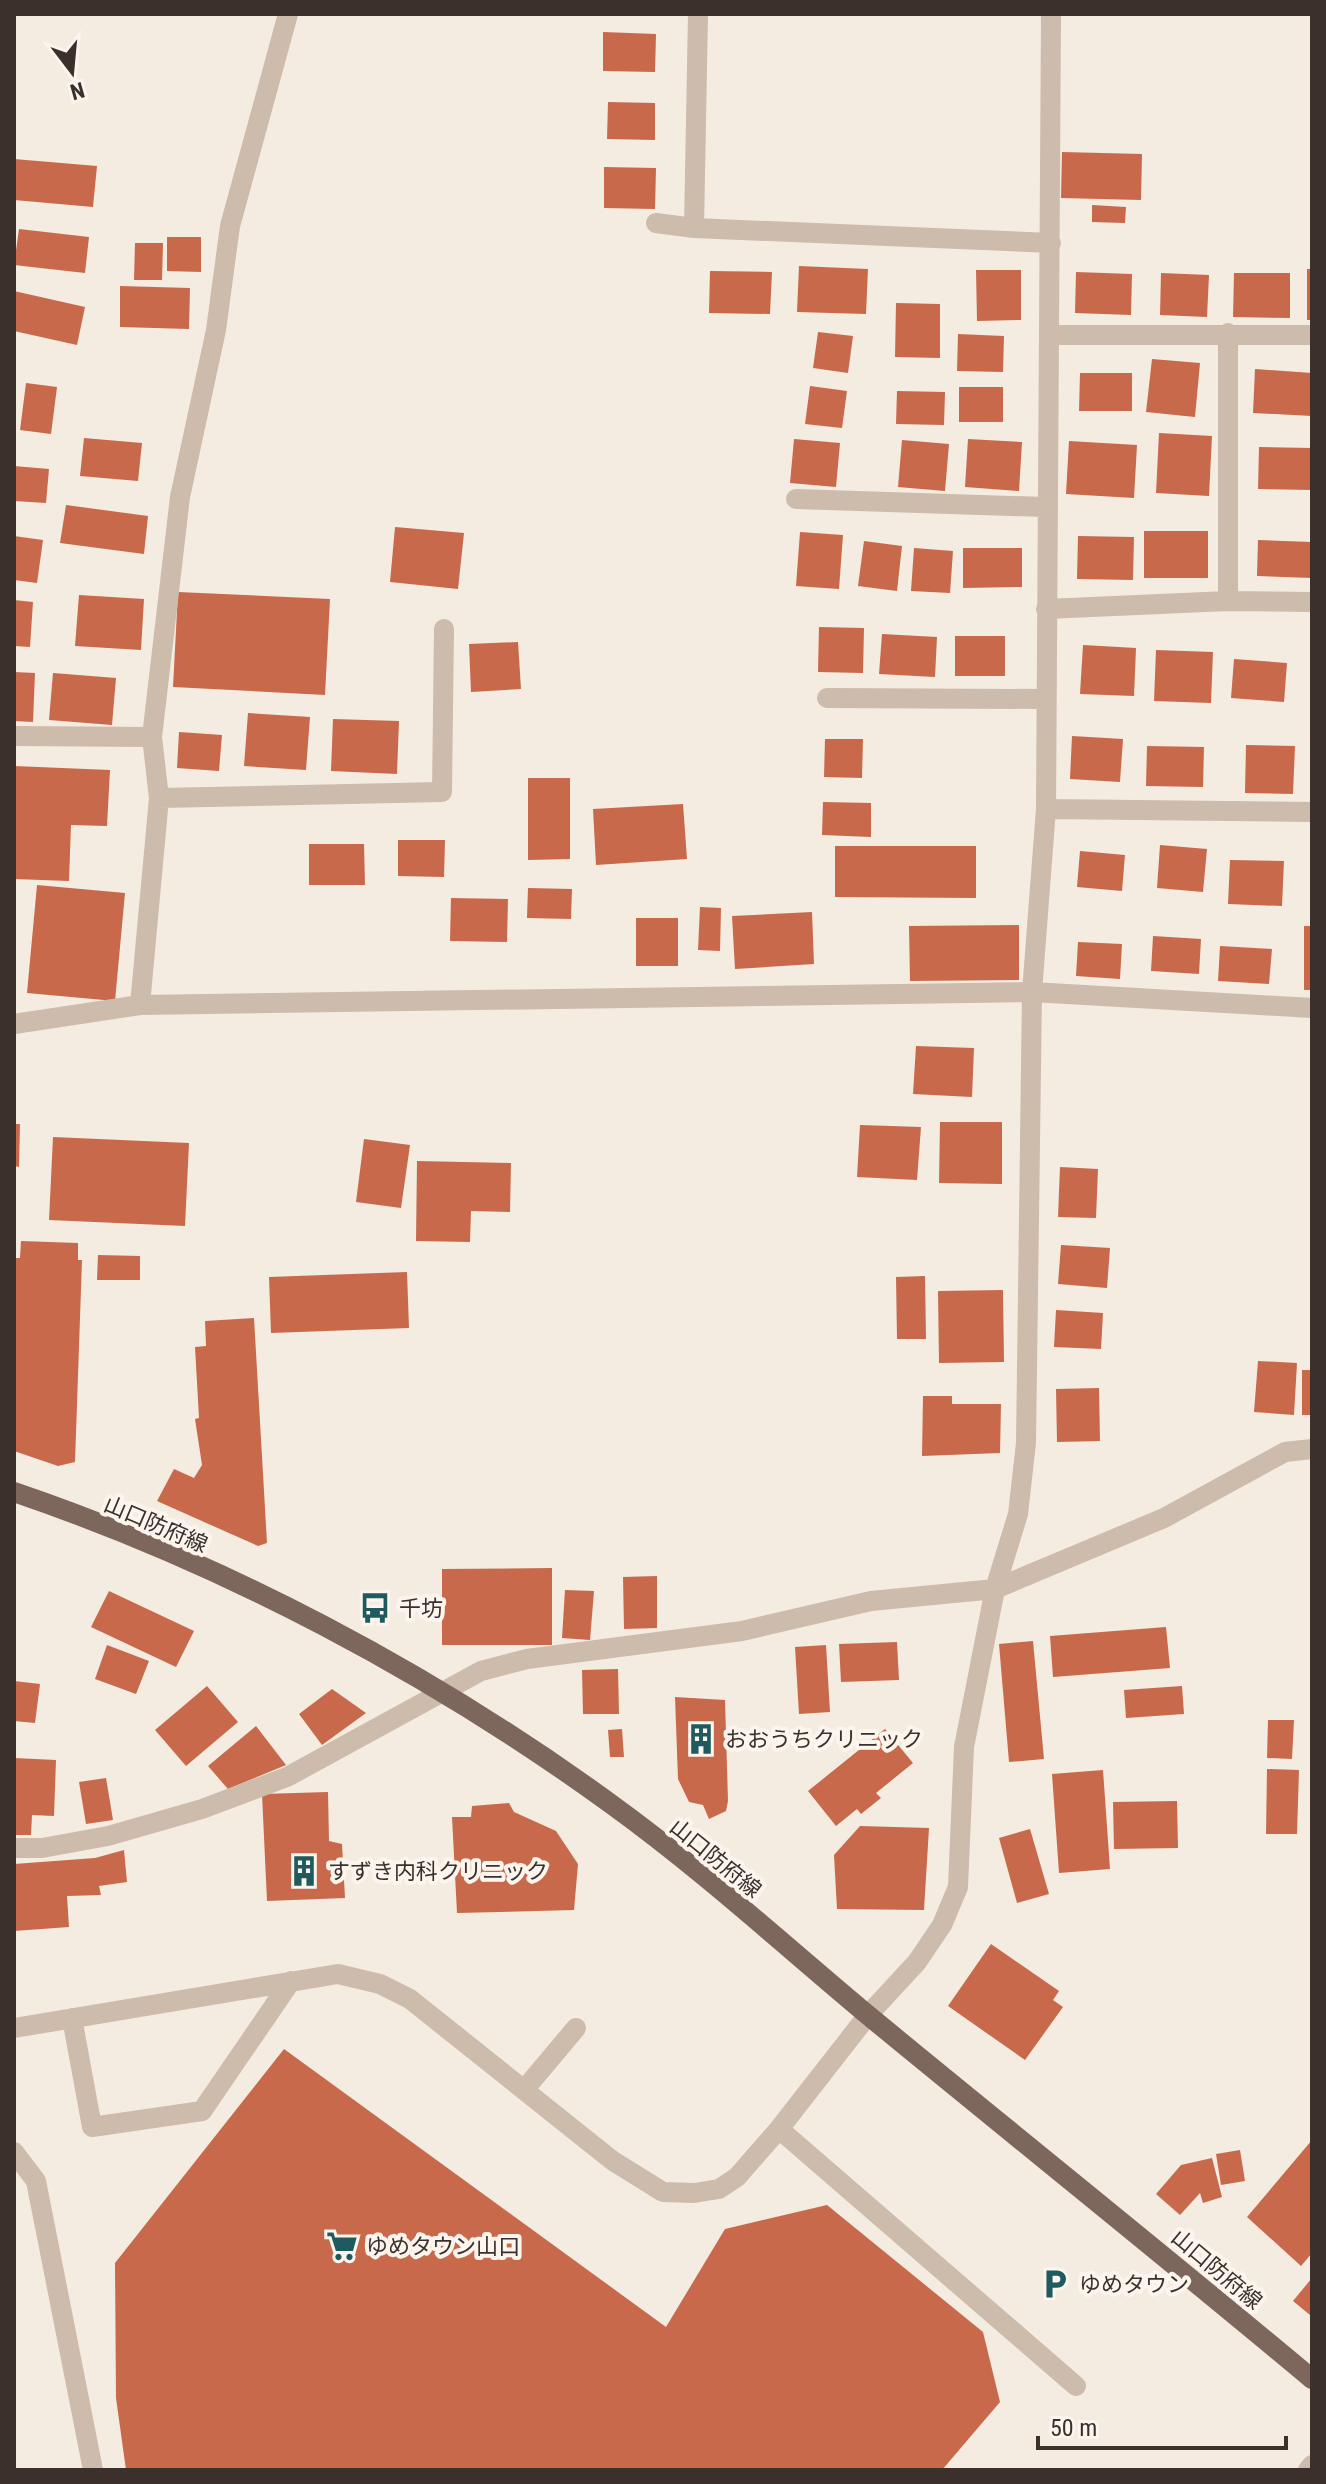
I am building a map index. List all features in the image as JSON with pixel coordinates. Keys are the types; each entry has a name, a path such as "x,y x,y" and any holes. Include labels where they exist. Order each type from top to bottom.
{"main road":[{"name":"山口防府線","path":"14,1492 116,1531 249,1590 439,1691 613,1805 1312,2379"}],"street":[{"path":"140,1005 159,798 152,737 180,497 216,330 230,226 288,14"},
{"path":"694,228 698,14"},
{"path":"14,2028 338,1974 380,1984 410,1999 613,2161 663,2192 694,2193 719,2189 737,2177 779,2129 868,2015 917,1962 942,1925 958,1887 964,1747 995,1589 1018,1514 1026,1443 1032,992 1046,809 1045,507 1052,335 1051,14"},
{"path":"656,223 694,228 1051,243"},
{"path":"1228,333 1228,601"},
{"path":"1052,335 1312,335"},
{"path":"796,499 1045,507"},
{"path":"1046,609 1228,601 1312,602"},
{"path":"159,798 442,792 444,629"},
{"path":"827,698 1045,699"},
{"path":"14,736 152,737"},
{"path":"1046,809 1312,812"},
{"path":"14,1024 140,1005 1032,992 1312,1008"},
{"path":"14,1848 42,1848 108,1836 216,1804 287,1777 439,1691 481,1671 527,1659 742,1631 871,1601 995,1589 1164,1518 1285,1452 1312,1449"},
{"path":"72,2018 92,2127 202,2111 291,1981"},
{"path":"524,2090 576,2028"},
{"path":"779,2129 1076,2386"},
{"path":"14,2152 36,2181 93,2470"},
{"path":"1308,2470 1312,2465"}],"building":[{"path":"603,32 656,34 655,72 603,71"},
{"path":"608,102 655,103 655,140 607,139"},
{"path":"1062,152 1142,154 1141,200 1061,198"},
{"path":"14,159 97,166 93,207 14,200"},
{"path":"604,167 656,168 655,209 604,208"},
{"path":"1092,205 1126,207 1125,223 1092,222"},
{"path":"19,229 89,237 85,273 14,265"},
{"path":"167,237 201,237 201,272 167,271"},
{"path":"135,243 163,243 162,280 134,280"},
{"path":"799,266 868,269 866,314 797,312"},
{"path":"1307,269 1312,269 1312,320 1307,320"},
{"path":"976,270 1021,270 1021,320 977,321"},
{"path":"710,271 772,272 770,314 709,313"},
{"path":"1076,272 1132,274 1131,315 1075,313"},
{"path":"1161,273 1209,275 1207,317 1160,315"},
{"path":"1234,273 1290,273 1290,318 1233,317"},
{"path":"120,286 190,288 189,329 120,327"},
{"path":"14,291 85,307 77,345 14,331"},
{"path":"896,303 940,304 940,358 895,357"},
{"path":"818,332 853,336 848,373 813,368"},
{"path":"958,334 1004,336 1003,372 957,371"},
{"path":"1152,359 1200,363 1195,417 1146,412"},
{"path":"1255,369 1312,373 1312,416 1253,413"},
{"path":"1080,373 1132,373 1132,411 1079,411"},
{"path":"26,383 57,387 51,434 20,430"},
{"path":"810,386 847,391 842,428 805,424"},
{"path":"959,387 1003,387 1003,422 959,422"},
{"path":"897,391 945,392 944,425 896,424"},
{"path":"1159,433 1212,436 1209,496 1156,493"},
{"path":"84,438 142,443 138,481 80,476"},
{"path":"794,439 840,443 836,487 790,483"},
{"path":"968,439 1022,442 1019,491 965,487"},
{"path":"902,440 949,444 945,491 898,487"},
{"path":"1069,441 1137,445 1134,498 1066,494"},
{"path":"1259,447 1312,448 1312,490 1258,489"},
{"path":"14,466 49,469 46,503 14,501"},
{"path":"66,505 148,516 144,554 60,543"},
{"path":"395,527 464,533 458,589 390,582"},
{"path":"1144,531 1208,531 1208,578 1144,578"},
{"path":"800,532 843,535 839,589 796,586"},
{"path":"14,536 43,540 37,583 14,580"},
{"path":"1078,536 1134,537 1133,580 1077,579"},
{"path":"1258,540 1312,542 1312,578 1257,576"},
{"path":"864,541 902,546 897,591 858,586"},
{"path":"914,548 953,551 950,593 911,591"},
{"path":"963,548 1022,548 1022,587 963,588"},
{"path":"178,592 330,599 325,695 173,687"},
{"path":"79,595 144,599 141,650 75,646"},
{"path":"14,600 33,602 30,647 14,646"},
{"path":"819,627 864,628 863,673 818,672"},
{"path":"882,634 937,637 935,677 879,674"},
{"path":"955,636 1005,636 1005,676 955,676"},
{"path":"518,642 521,689 471,692 469,644"},
{"path":"1083,645 1136,648 1134,696 1080,694"},
{"path":"1156,650 1213,652 1211,703 1154,701"},
{"path":"1234,659 1287,663 1284,702 1231,698"},
{"path":"14,672 35,673 33,722 14,721"},
{"path":"53,673 116,678 112,725 49,720"},
{"path":"248,713 310,717 306,770 244,766"},
{"path":"333,719 399,721 397,774 331,771"},
{"path":"179,732 222,735 219,771 177,768"},
{"path":"1072,736 1123,739 1120,782 1070,779"},
{"path":"825,739 863,739 862,778 824,777"},
{"path":"1246,745 1295,746 1293,794 1245,793"},
{"path":"1147,746 1204,747 1203,787 1146,786"},
{"path":"14,766 110,770 107,826 71,825 69,881 14,879"},
{"path":"528,778 570,778 570,859 528,860"},
{"path":"823,802 871,803 871,837 822,835"},
{"path":"683,804 687,859 596,865 593,809"},
{"path":"398,840 445,840 444,877 398,876"},
{"path":"309,844 364,844 365,885 309,885"},
{"path":"1160,845 1207,849 1203,892 1157,888"},
{"path":"835,846 976,846 976,898 835,897"},
{"path":"1080,851 1125,855 1122,891 1077,887"},
{"path":"1230,860 1284,861 1282,906 1228,904"},
{"path":"37,885 125,893 115,1001 27,993"},
{"path":"528,888 572,889 571,919 527,918"},
{"path":"451,898 508,899 507,942 450,941"},
{"path":"700,907 721,908 720,951 698,950"},
{"path":"812,912 814,964 735,969 732,916"},
{"path":"636,918 678,918 678,966 636,966"},
{"path":"1019,925 1019,980 910,981 909,926"},
{"path":"1304,926 1312,926 1312,990 1304,990"},
{"path":"1153,936 1201,939 1199,974 1151,971"},
{"path":"1078,942 1122,944 1120,979 1076,976"},
{"path":"1220,946 1272,949 1269,984 1218,981"},
{"path":"916,1046 974,1048 972,1097 913,1094"},
{"path":"940,1122 1002,1122 1002,1184 939,1183"},
{"path":"14,1124 20,1124 19,1167 14,1166"},
{"path":"860,1125 921,1127 917,1180 857,1177"},
{"path":"53,1137 189,1143 185,1226 49,1220"},
{"path":"364,1139 410,1145 401,1208 356,1202"},
{"path":"417,1161 511,1163 510,1212 471,1211 470,1242 416,1241"},
{"path":"1060,1167 1098,1169 1096,1218 1058,1217"},
{"path":"21,1241 78,1243 78,1260 82,1260 75,1462 58,1466 14,1451 14,1258 20,1258"},
{"path":"1061,1245 1110,1248 1107,1288 1058,1284"},
{"path":"98,1255 140,1256 140,1280 97,1280"},
{"path":"407,1272 409,1328 271,1333 269,1277"},
{"path":"925,1276 926,1339 897,1339 896,1277"},
{"path":"1003,1290 1004,1362 939,1363 938,1291"},
{"path":"1056,1310 1103,1313 1101,1349 1054,1347"},
{"path":"254,1318 267,1543 258,1546 157,1501 174,1469 194,1478 202,1465 195,1419 199,1418 195,1347 206,1346 205,1321"},
{"path":"1258,1361 1297,1363 1294,1415 1254,1412"},
{"path":"1302,1370 1312,1370 1312,1415 1302,1415"},
{"path":"1099,1388 1100,1441 1057,1442 1056,1389"},
{"path":"923,1396 952,1396 952,1404 1001,1404 1000,1453 922,1456"},
{"path":"552,1568 552,1645 442,1645 442,1569"},
{"path":"657,1576 657,1628 624,1629 623,1577"},
{"path":"565,1590 594,1591 590,1640 562,1638"},
{"path":"109,1591 194,1631 176,1667 91,1627"},
{"path":"1166,1627 1170,1668 1053,1677 1050,1636"},
{"path":"1033,1641 1044,1759 1009,1762 999,1644"},
{"path":"897,1642 899,1680 841,1682 839,1644"},
{"path":"107,1645 149,1661 136,1694 95,1679"},
{"path":"826,1645 830,1712 799,1714 795,1647"},
{"path":"618,1669 619,1714 583,1714 582,1670"},
{"path":"14,1681 40,1684 35,1723 14,1721"},
{"path":"207,1686 238,1722 186,1766 155,1730"},
{"path":"1182,1686 1184,1714 1126,1718 1124,1690"},
{"path":"332,1689 366,1713 322,1745 299,1714"},
{"name":"おおうちクリニック","path":"675,1697 725,1700 728,1801 726,1811 709,1819 703,1805 689,1802 678,1779"},
{"path":"1268,1720 1294,1720 1292,1759 1267,1758"},
{"path":"256,1726 286,1765 228,1789 208,1766"},
{"path":"622,1729 624,1757 610,1757 608,1730"},
{"path":"885,1729 913,1763 876,1793 881,1798 861,1814 857,1809 836,1826 808,1791"},
{"path":"14,1758 56,1760 54,1816 32,1815 31,1835 14,1835"},
{"path":"1267,1769 1299,1770 1297,1834 1266,1834"},
{"path":"1103,1770 1110,1869 1059,1873 1052,1774"},
{"path":"106,1778 113,1820 86,1824 79,1782"},
{"name":"すずき内科クリニック","path":"328,1792 329,1841 342,1844 345,1898 267,1901 262,1794"},
{"path":"1177,1801 1178,1848 1114,1849 1113,1802"},
{"path":"509,1803 514,1812 556,1831 578,1864 574,1910 457,1913 452,1817 471,1817 472,1806"},
{"path":"860,1826 929,1828 924,1910 837,1909 834,1855"},
{"path":"1030,1829 1049,1894 1017,1903 999,1838"},
{"path":"124,1850 127,1882 99,1886 101,1895 67,1896 69,1927 14,1931 14,1864 95,1858"},
{"path":"991,1944 1059,1991 1053,2000 1063,2007 1025,2060 948,2006"},
{"name":"ゆめタウン山口","path":"284,2049 666,2327 725,2229 827,2205 983,2332 1000,2402 942,2470 126,2470 116,2398 115,2263"},
{"path":"1312,2140 1312,2253 1301,2266 1247,2217"},
{"path":"1240,2150 1245,2181 1221,2185 1216,2154"},
{"path":"1212,2158 1222,2197 1203,2203 1200,2193 1180,2215 1156,2194 1181,2165"},
{"path":"1312,2278 1312,2313 1310,2315 1293,2301"}],"place":[{"name":"千坊","path":"375,1608"},
{"name":"おおうちクリニック","path":"701,1739"},
{"name":"すずき内科クリニック","path":"304,1871"},
{"name":"ゆめタウン山口","path":"342,2246"},
{"name":"ゆめタウン","path":"1055,2284"}]}
